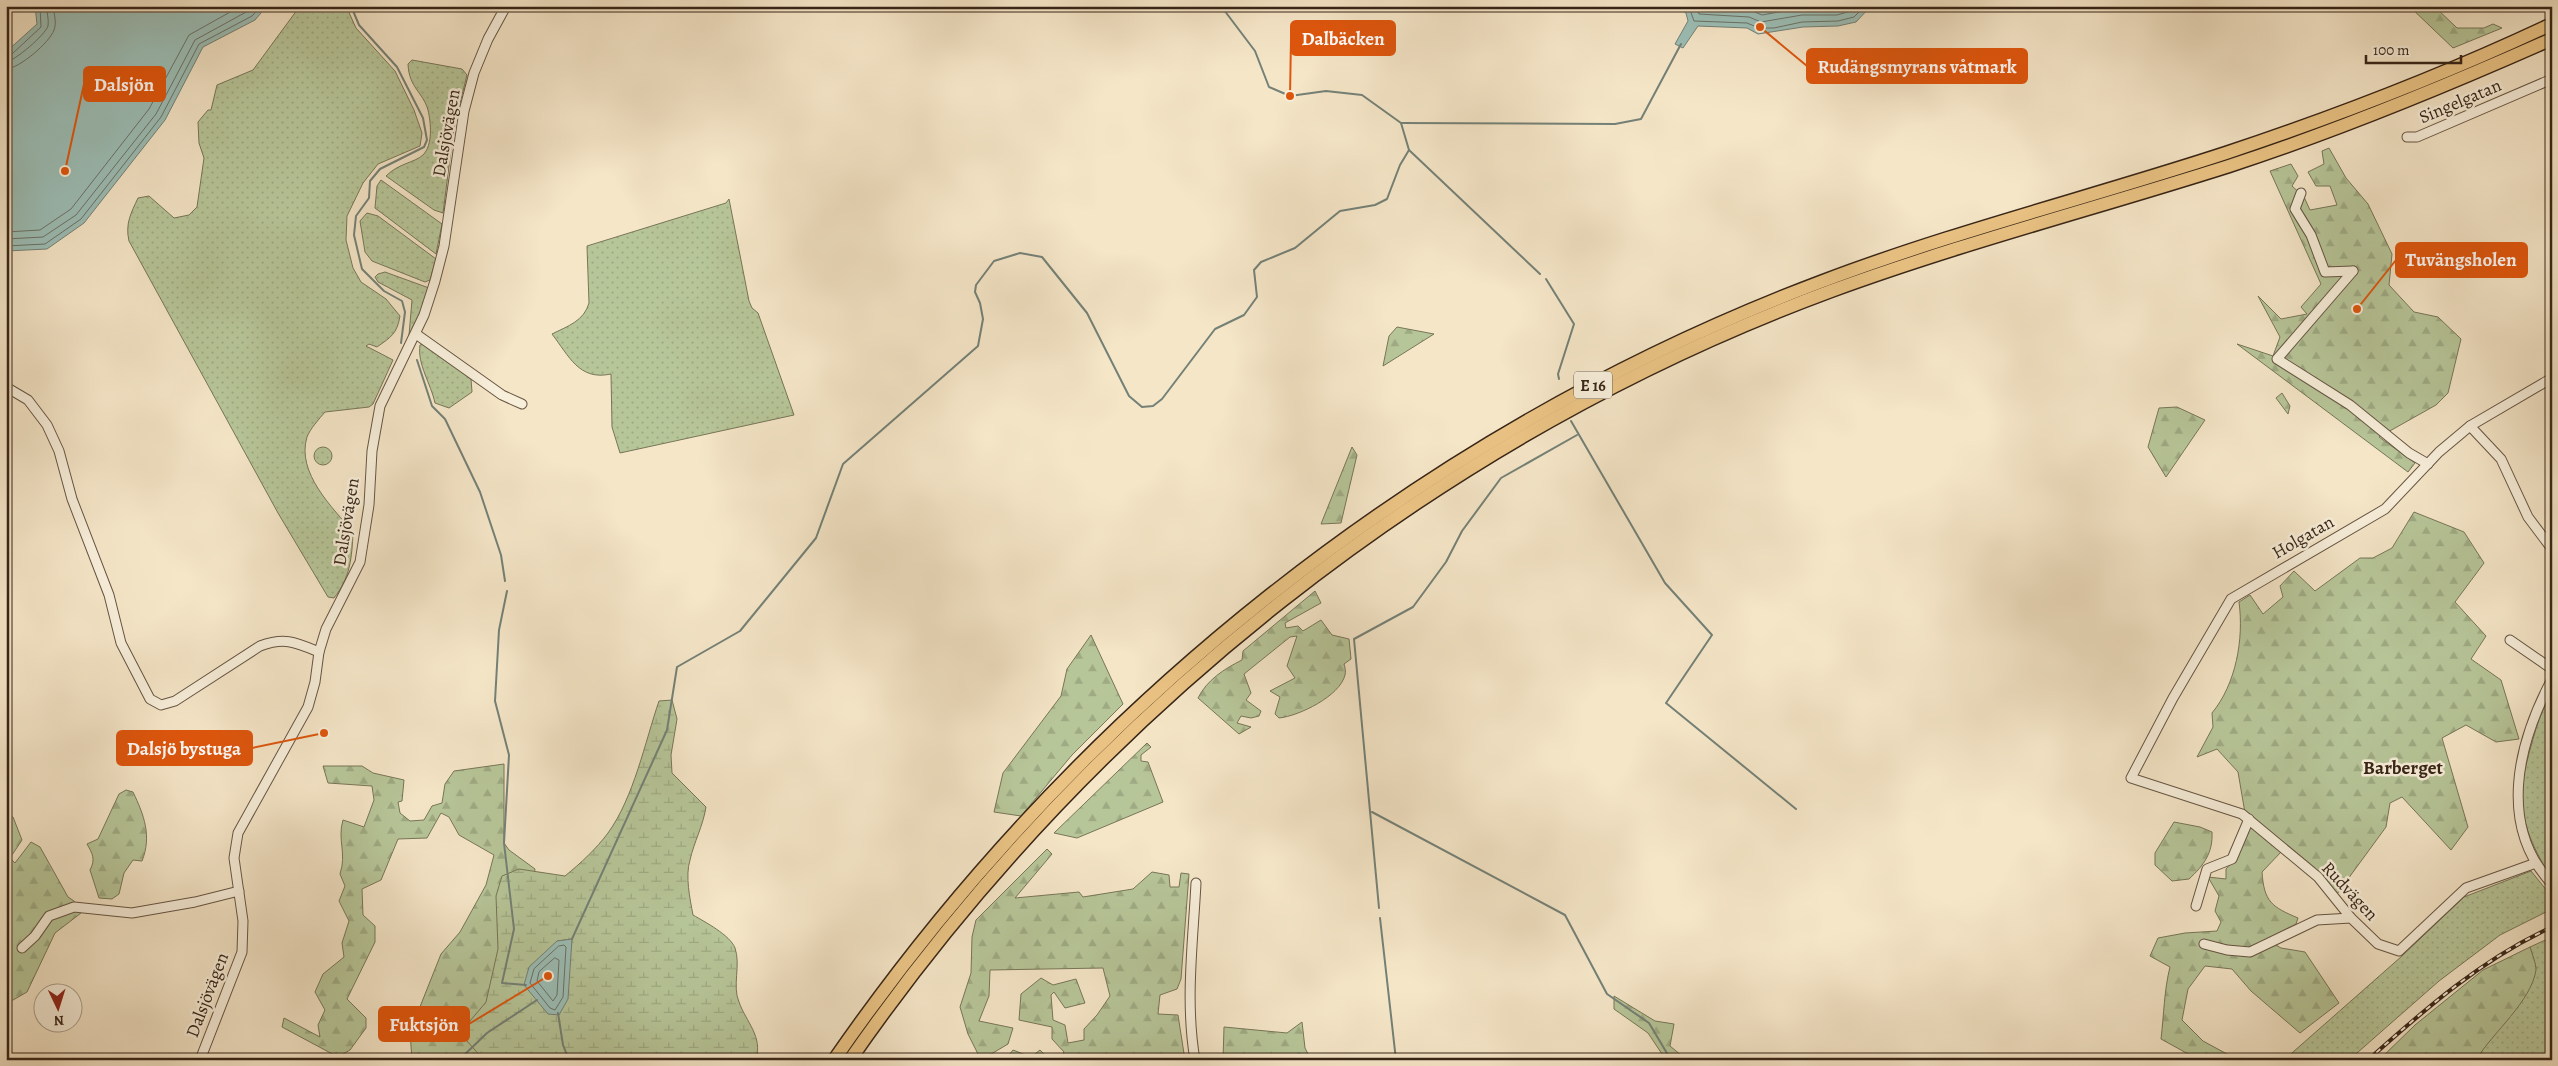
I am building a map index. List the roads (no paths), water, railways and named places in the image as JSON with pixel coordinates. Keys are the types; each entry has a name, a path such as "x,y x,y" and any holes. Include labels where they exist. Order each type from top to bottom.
{"highway":[{"name":"E 16","path":"834,1060 906,960 964,889 1030,815 1089,754 1199,653 1332,546 1407,494 1491,441 1637,362 1735,317 1822,281 1943,239 2213,158 2305,126 2469,62 2552,24"},
{"name":"E 16","path":"850,1060 919,966 974,896 1039,824 1098,764 1205,664 1271,610 1338,558 1413,506 1497,453 1643,373 1826,293 1947,252 2309,139 2395,106 2552,39"}],"street":[{"name":"Dalsjövägen","path":"200,1060 223,1006 242,952 243,921 234,858 238,833 308,708 315,682 319,652 331,617 360,562 369,505 372,452 380,406 416,334 427,306 444,246 464,111 474,73 488,39 506,6"},
{"name":"Singelgatan","path":"2407,137 2417,137 2552,78"},
{"path":"2301,193 2295,209 2311,235 2326,272 2352,271 2277,359 2350,404 2408,453 2428,464"},
{"path":"416,334 502,395 522,404"},
{"name":"Holgatan","path":"2132,778 2173,698 2231,599 2384,509 2428,464 2470,426 2552,378"},
{"path":"6,387 28,400 47,426 59,451 72,499 109,595 121,644 150,699 161,705 175,700 260,646 275,640 294,642 319,652"},
{"path":"2470,426 2501,459 2528,517 2552,550"},
{"path":"2510,640 2552,669"},
{"path":"2552,679 2530,726 2517,790 2523,831 2536,863 2552,884"},
{"name":"Rudvägen","path":"2132,778 2242,814 2318,878 2351,918 2378,944 2399,951 2466,888 2536,863"},
{"path":"2196,906 2207,869 2232,859 2249,820"},
{"path":"1195,1060 1192,1042 1190,983 1196,884"},
{"path":"22,948 35,936 49,916 74,906 132,913 195,902 239,891"},
{"path":"2204,944 2227,950 2250,952 2317,920 2351,918"}],"water":[{"path":"35,6 267,6 255,20 203,47 165,120 84,223 47,249 6,251 6,52 37,24"},
{"path":"1680,6 1871,6 1856,22 1838,26 1803,27 1758,34 1747,28 1698,26 1683,48 1675,44 1688,21 1686,13 1679,9"},
{"path":"572,939 568,999 559,1015 548,1014 524,985 529,967 557,941"}],"waterway":[{"path":"351,6 359,25 397,67 423,118 427,140 424,147 380,169 370,181 369,198 356,216 354,235 362,269 384,291 402,301 405,312 401,343"},
{"path":"1221,6 1255,51 1269,87 1290,96 1326,91 1362,95 1401,123"},
{"path":"1401,123 1615,124 1641,119 1681,44"},
{"path":"1401,123 1409,150 1540,274"},
{"path":"572,939 667,730 677,667 740,631 816,538 843,464 978,346 983,319 980,303 975,292 976,285 994,261 1020,253 1042,257 1087,313 1129,396 1142,407 1153,406 1162,399 1215,329 1244,315 1257,297 1254,270 1261,262 1295,248 1340,211 1375,205 1387,199 1400,165 1409,150"},
{"path":"1546,279 1574,324 1558,374 1559,379"},
{"path":"417,360 432,406 445,419 480,492 501,555 505,581"},
{"path":"1571,421 1665,583 1712,635 1666,703 1796,809"},
{"path":"1379,908 1354,639 1413,607 1446,562 1462,531 1501,478 1577,435"},
{"path":"507,591 499,630 495,701 509,755 504,843 514,929 502,983 526,985"},
{"path":"1372,812 1565,915 1607,994 1649,1023 1671,1060"},
{"path":"1380,918 1396,1060"},
{"path":"459,1060 487,1033 537,1000"},
{"path":"558,1013 563,1045 569,1060"}],"railway":[{"path":"2368,1060 2455,986 2502,954 2552,927"}],"place":[{"name":"Rudängsmyrans våtmark","path":"1760,27"},
{"name":"Dalbäcken","path":"1290,96"},
{"name":"Dalsjön","path":"65,171"},
{"name":"Tuvängsholen","path":"2357,309"},
{"name":"Dalsjö bystuga","path":"324,733"},
{"name":"Fuktsjön","path":"548,976"}],"district":[{"name":"Barberget","path":"2403,767"}]}
